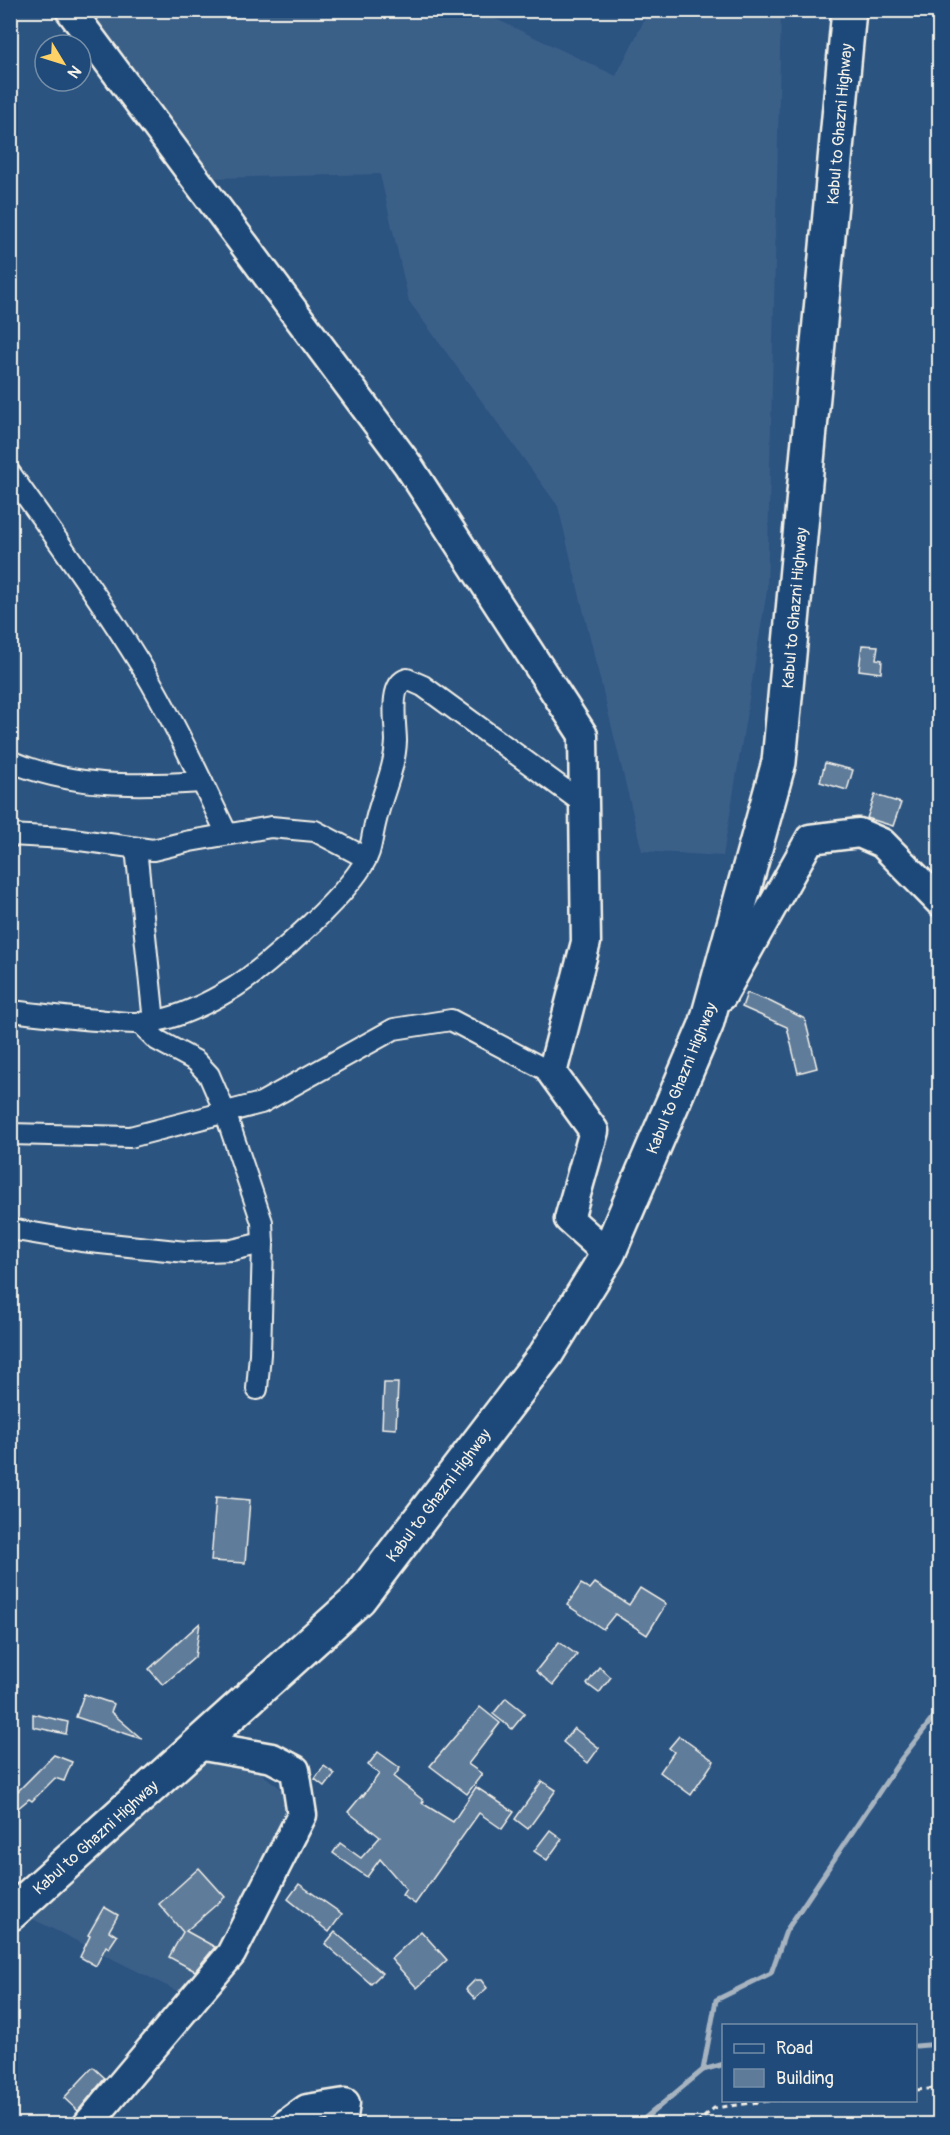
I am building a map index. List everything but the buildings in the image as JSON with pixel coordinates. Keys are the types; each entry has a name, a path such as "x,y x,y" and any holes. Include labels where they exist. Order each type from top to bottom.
{"highway":[{"name":"Kabul to Ghazni Highway","path":"10,1914 359,1599 546,1354 608,1254 706,1025 779,762 849,10"}],"street":[{"path":"70,10 415,475 583,735 586,942 552,1072"},
{"path":"10,473 91,588 142,667 174,723 227,834"},
{"path":"10,1011 127,1023 147,1022 179,1015 234,988 256,972 319,916 350,882 366,858 396,752 396,689 398,684 407,679 423,686 584,804"},
{"path":"10,761 54,776 97,783 148,785 202,782"},
{"path":"10,835 65,838 153,850 271,827 315,831 366,858"},
{"path":"706,1025 810,839 859,832 882,843 939,902"},
{"path":"136,848 147,1022 157,1040 203,1066 225,1112 262,1222 260,1354 257,1389"},
{"path":"10,1134 129,1137 261,1102 394,1029 452,1020 552,1072 594,1131 569,1219 608,1254"},
{"path":"10,1229 81,1241 186,1252 232,1250 263,1243"},
{"path":"88,2124 231,1954 302,1815 296,1770 272,1758 198,1745"},
{"path":"286,2124 307,2109 345,2103 342,2124"}],"path":[{"path":"917,2090 939,2088"},
{"path":"696,2124 714,2108 753,2102"}],"shaded area":[{"path":"89,11 479,11 616,76 649,11 781,11 767,590 723,856 642,851 558,506 409,301 380,174 209,178"},
{"path":"224,1744 304,1807 189,1997 31,1918"}],"waterway":[{"path":"703,2070 716,2000 771,1973 786,1931 902,1758 940,1709"},
{"path":"917,2046 940,2044"},
{"path":"638,2124 703,2070 722,2065"}]}
